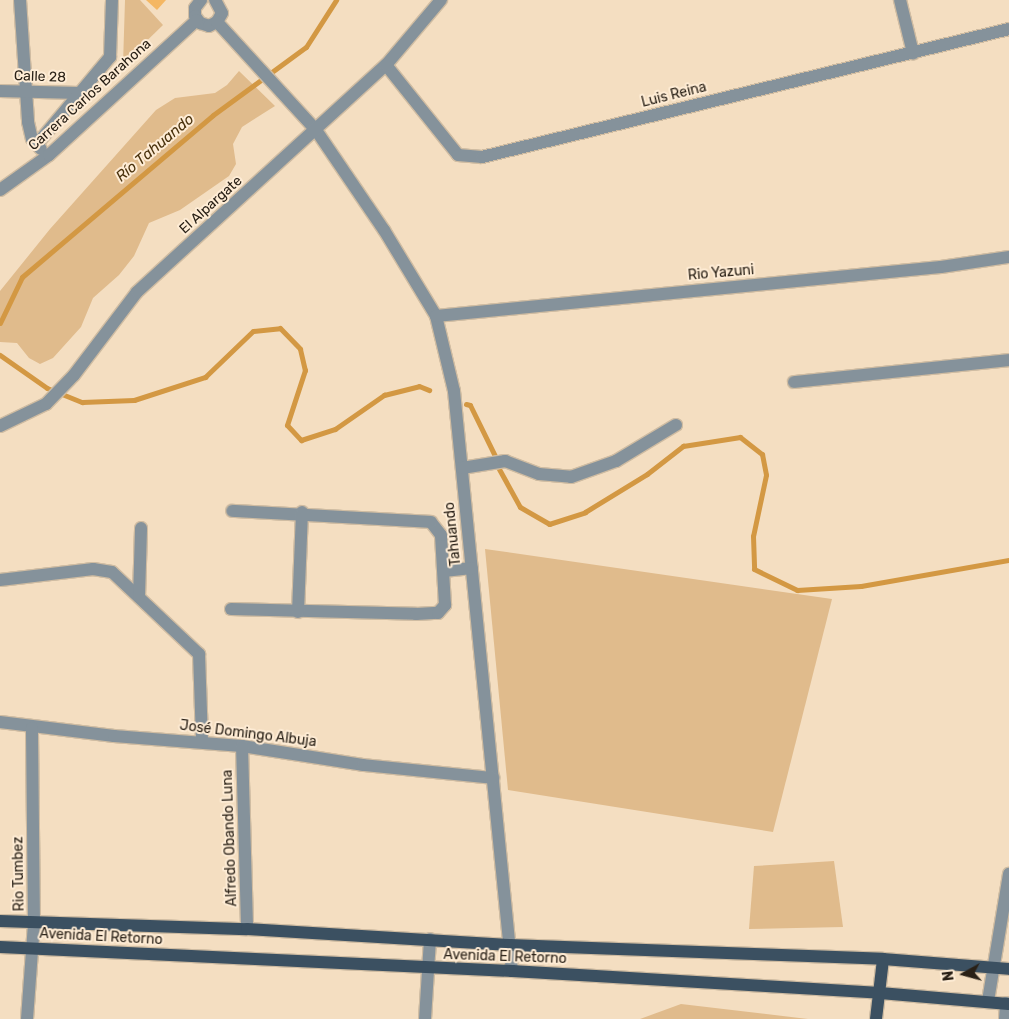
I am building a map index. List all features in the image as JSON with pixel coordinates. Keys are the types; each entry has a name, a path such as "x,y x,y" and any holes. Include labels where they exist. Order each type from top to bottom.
{"main road":[{"name":"Avenida El Retorno","path":"0,921 247,929 430,938 510,946 883,959 992,967 1009,970"},
{"name":"Avenida El Retorno","path":"0,947 427,970 512,971 880,993 1008,1003"},
{"path":"876,1019 883,959"}],"street":[{"path":"20,0 24,91 32,139 49,155"},
{"path":"37,144 110,57 112,0"},
{"path":"201,0 195,8 197,20 204,26 218,22 222,8 215,0"},
{"name":"El Alpargate","path":"0,426 46,404 74,375 137,292 386,65 441,0"},
{"path":"900,0 913,53"},
{"name":"Carrera Carlos Barahona","path":"0,190 49,155 197,20"},
{"name":"Tahuando","path":"218,22 316,130 384,230 436,316 454,391 512,971"},
{"name":"Luis Reina","path":"386,65 458,155 470,158 1009,29"},
{"name":"Calle 28","path":"0,90 79,93"},
{"name":"Rio Yazuni","path":"436,316 941,267 1009,257"},
{"path":"794,382 1009,360"},
{"path":"462,468 505,461 546,476 571,476 616,461 676,426"},
{"path":"231,609 298,612 438,613 445,605 441,535 431,522 302,512 232,511"},
{"path":"298,612 302,512"},
{"path":"139,597 141,528"},
{"path":"444,571 472,568"},
{"path":"0,580 103,570 112,572 200,654 202,742"},
{"name":"José Domingo Albuja","path":"0,722 32,728 242,746 363,765 493,778"},
{"name":"Rio Tumbez","path":"27,1019 34,922 32,728"},
{"name":"Alfredo Obando Luna","path":"242,746 247,929"},
{"path":"988,1001 992,967 1009,874"},
{"path":"425,1019 430,938"},
{"path":"1004,1019 1008,1003"}],"shaded area":[{"path":"125,0 140,0 163,25 123,64"},
{"path":"239,71 275,106 242,127 233,144 236,164 229,176 180,210 149,223 134,256 119,275 93,298 81,327 53,358 40,364 29,358 17,343 0,342 0,291 50,229 156,110 175,98 215,93 227,85"},
{"path":"485,549 832,599 773,832 508,790"},
{"path":"834,861 843,927 749,929 754,866"},
{"path":"681,1004 808,1019 640,1019"}],"building":[{"path":"146,0 166,0 157,10"}],"waterway":[{"name":"Río Tahuando","path":"0,323 22,277 213,115 306,47 336,0"},
{"path":"0,355 47,388 82,402 134,400 205,377 253,331 280,328 300,349 305,370 287,425 301,440 335,429 384,395 419,386 429,390"},
{"path":"466,404 470,405 495,456"},
{"path":"499,469 520,507 549,524 585,512 647,474 683,446 740,437 762,454 766,475 753,536 754,569 797,590 861,586 1009,560"}]}
